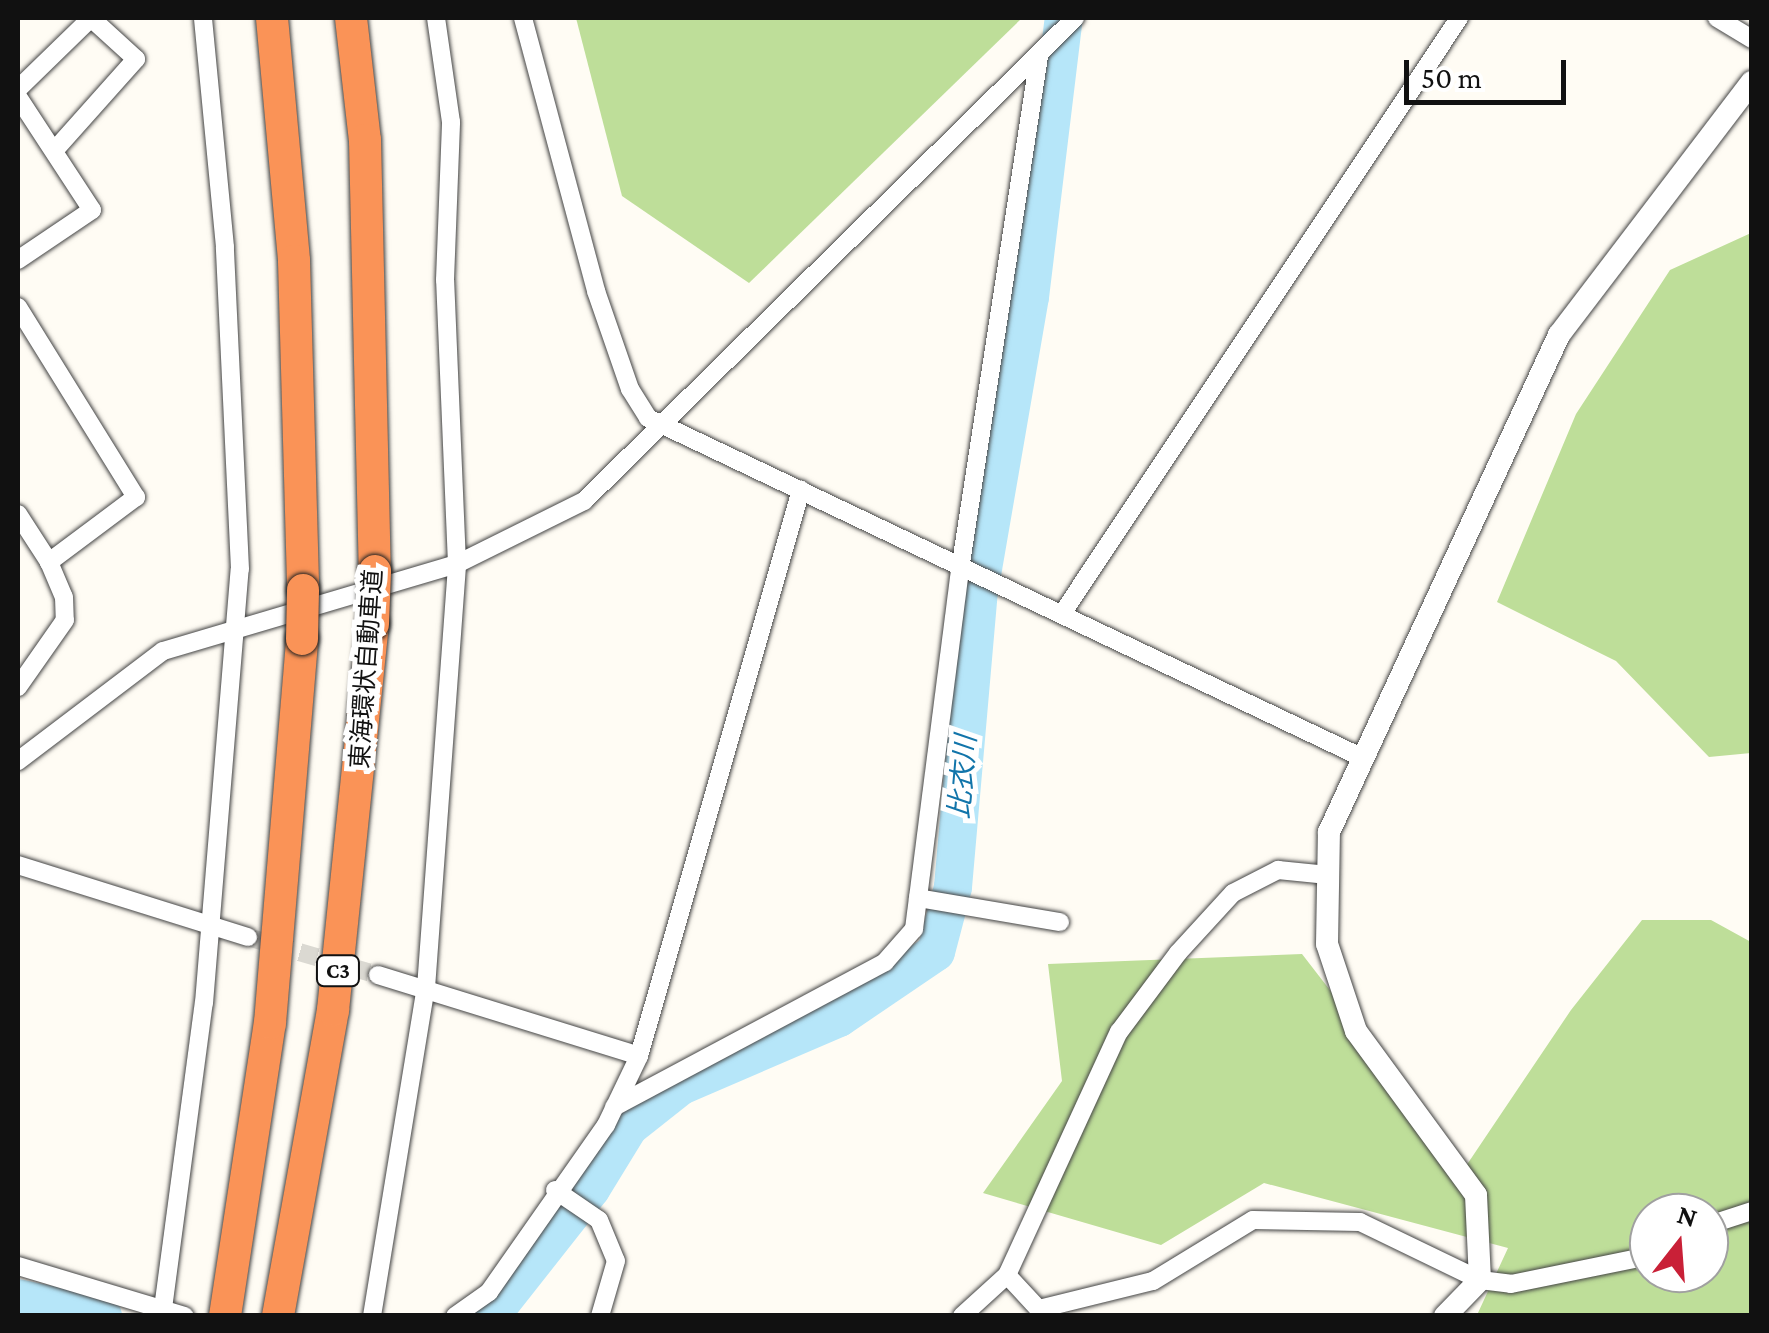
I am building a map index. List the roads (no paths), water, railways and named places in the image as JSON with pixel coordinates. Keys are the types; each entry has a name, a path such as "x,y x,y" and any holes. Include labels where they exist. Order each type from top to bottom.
{"highway":[{"path":"226,1311 270,1024 302,640 294,261 272,18"},
{"name":"東海環状自動車道","path":"278,1316 333,1010 374,624 364,140 351,18"}],"street":[{"path":"18,88 92,18 136,59 54,152"},
{"path":"162,1312 211,926 232,628 240,569 237,431 203,18"},
{"path":"372,1316 426,988 456,564 445,280 451,122 436,18"},
{"path":"523,18 596,291 630,389 658,426 1064,611 1361,756"},
{"path":"18,761 163,651 456,564 584,501 1075,18"},
{"path":"1064,611 1459,18"},
{"path":"1717,18 1752,39"},
{"path":"614,1107 885,962 914,929 960,563 1039,56"},
{"path":"1445,1316 1480,1280 1476,1195 1356,1031 1327,944 1330,832 1361,756 1558,335 1752,82"},
{"path":"18,97 92,210 18,260"},
{"path":"18,306 136,497 49,562"},
{"path":"455,1316 489,1292 614,1107 638,1056 801,490"},
{"path":"18,514 24,540 49,562 64,597 65,620 18,687"},
{"path":"18,866 248,936"},
{"path":"962,1316 1007,1275 1118,1032 1178,952 1248,885 1278,870 1328,875"},
{"path":"918,898 1060,922"},
{"path":"378,975 638,1056"},
{"path":"555,1190 599,1220 616,1262 600,1316"},
{"path":"1007,1275 1042,1312 1153,1281 1253,1220 1360,1222 1480,1280 1511,1284 1629,1260"},
{"path":"18,1266 184,1316"}],"waterway":[{"name":"比衣川","path":"491,1316 591,1189 629,1127 681,1086 839,1018 936,952 953,887 979,592 1030,297 1064,18"},
{"name":"比衣川","path":"18,1298 103,1316"}],"tunnel":[{"path":"248,937 378,975"}]}
